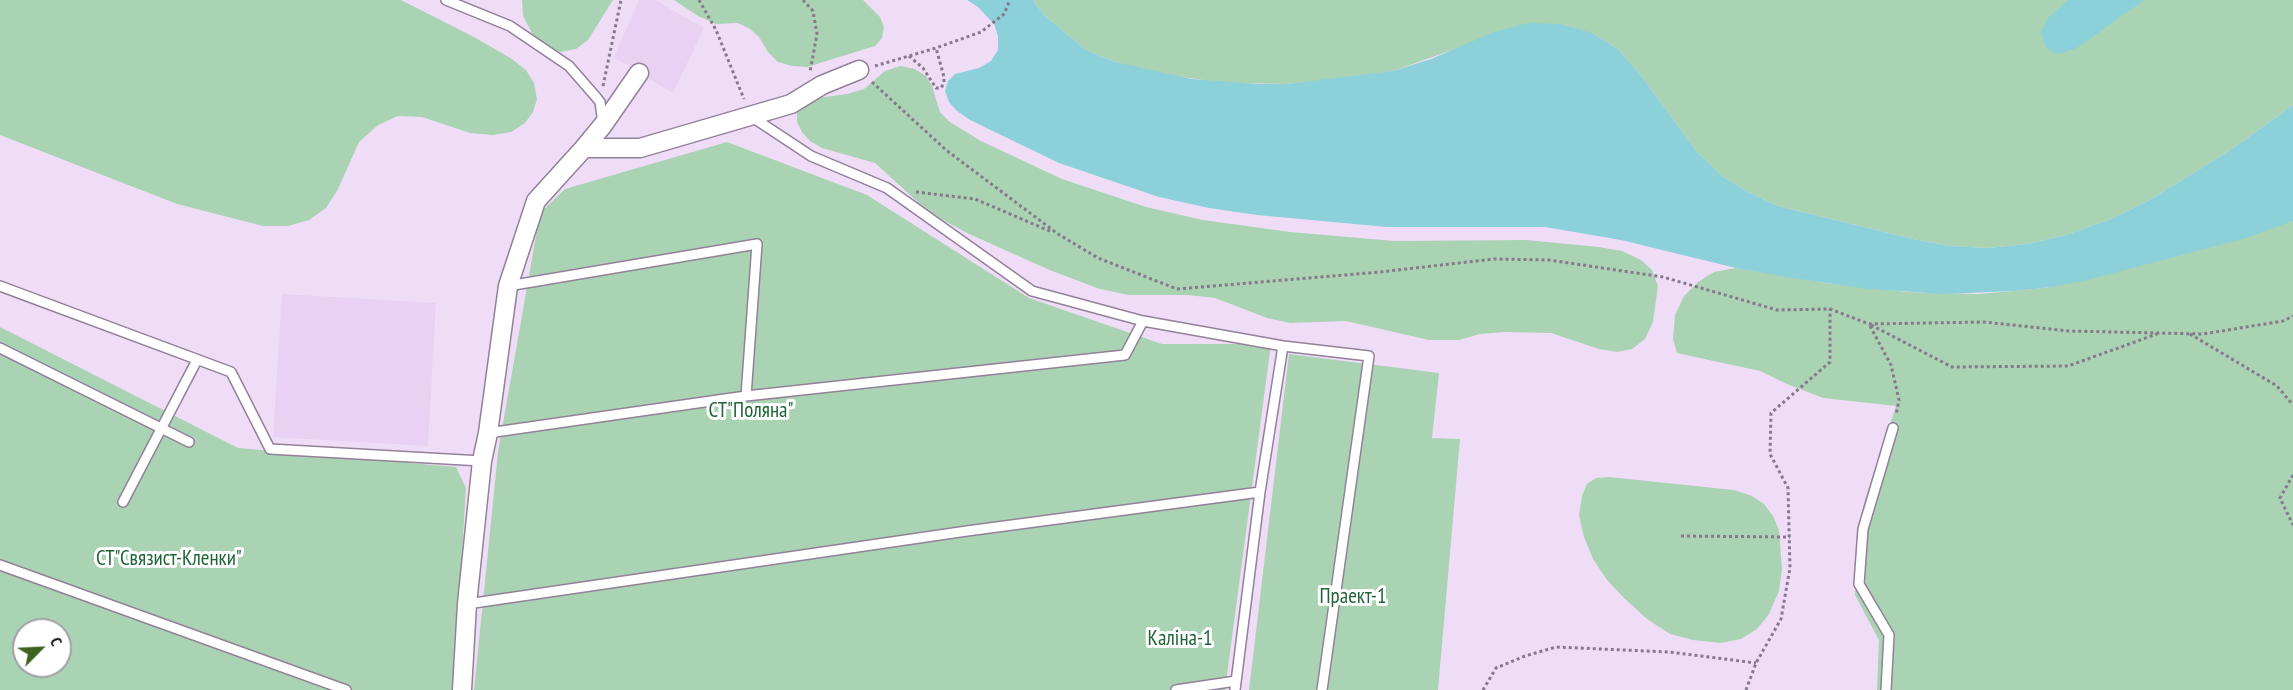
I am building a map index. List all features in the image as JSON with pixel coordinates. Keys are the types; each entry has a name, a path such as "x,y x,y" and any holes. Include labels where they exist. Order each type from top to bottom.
{"street":[{"path":"584,148 640,148 780,108 801,100 822,85 859,70"},
{"path":"462,690 467,604 482,461 488,433 508,286 536,201 603,125 639,73"}],"lane":[{"path":"446,0 510,26 569,66 600,102 603,125"},
{"path":"750,115 811,156 888,188 1032,291 1143,321 1283,346 1369,356 1322,690"},
{"path":"508,286 757,244 746,396"},
{"path":"1,289 231,372 270,449 482,461"},
{"path":"488,433 746,396 1125,355 1143,321"},
{"path":"1176,690 1236,686 1260,492 1283,346"},
{"path":"0,348 189,442"},
{"path":"123,502 197,360"},
{"path":"1886,690 1889,635 1859,584 1863,529 1893,428"},
{"path":"467,604 967,531 1260,492"},
{"path":"0,565 346,690"}],"path":[{"path":"600,102 621,0"},
{"path":"699,0 716,30 750,115"},
{"path":"801,100 812,65 817,34 813,11 803,0"},
{"path":"859,70 936,48 989,27 1004,14 1010,0"},
{"path":"909,56 923,68 936,88 941,88 944,77 936,48"},
{"path":"859,70 946,150 1058,234 1098,258 1177,289 1380,272 1494,259 1549,260 1663,277 1777,310 1830,309 1869,324 1952,367 2068,366 2160,333"},
{"path":"888,188 975,200 1058,234"},
{"path":"1746,690 1756,663 1781,619 1790,568 1788,488 1770,454 1771,413 1830,362 1830,309"},
{"path":"1869,324 1984,322 2069,331 2203,334 2283,321 2293,316"},
{"path":"1869,324 1891,366 1899,400 1893,428"},
{"path":"2189,333 2277,386 2293,405"},
{"path":"2293,475 2280,498 2293,525"},
{"path":"1681,536 1790,537"},
{"path":"1483,690 1496,668 1556,647 1669,652 1756,663"}],"shaded area":[{"path":"639,0 655,0 704,28 673,93 614,57"},
{"path":"967,0 1033,0 1043,14 1086,50 1115,62 1192,79 1257,84 1287,84 1393,71 1431,59 1494,32 1528,23 1560,24 1592,33 1618,49 1639,73 1697,152 1722,176 1748,192 1778,206 1950,246 1988,248 2027,244 2066,235 2111,219 2148,201 2189,176 2235,147 2293,105 2293,221 2246,238 2087,280 2015,291 1944,294 1869,289 1785,277 1736,268 1621,240 1545,227 1387,227 1257,215 1209,208 1159,197 1059,163 970,120 957,111 949,102 945,91 948,81 955,74 979,68 991,61 998,50 998,36 994,24 978,7"},
{"path":"2068,0 2144,0 2077,48 2058,54 2045,46 2041,32 2048,18"},
{"path":"282,294 436,303 428,446 273,437"}],"green space":[{"path":"0,0 401,0 512,59 526,70 534,83 537,99 533,112 525,123 511,132 493,135 470,133 422,117 398,116 378,125 359,142 338,189 326,208 309,220 288,226 263,226 177,204 0,135"},
{"path":"522,0 613,0 588,40 576,49 560,52 547,47 532,33 523,16"},
{"path":"674,0 863,0 880,17 884,27 882,38 875,46 807,67 792,66 778,62 750,29 738,23 716,24 698,16"},
{"path":"1033,0 2293,0 2293,105 2235,147 2189,176 2148,201 2111,219 2066,235 2027,244 1988,248 1950,246 1778,206 1748,192 1722,176 1697,152 1639,73 1618,49 1592,33 1463,46 1393,71 1355,77 1287,84 1225,83 1161,74 1115,62 1086,50 1043,14"},
{"path":"900,66 915,69 926,76 932,86 940,112 950,122 981,141 1062,179 1146,207 1203,220 1290,232 1395,241 1526,240 1622,251 1641,260 1652,270 1658,286 1653,322 1645,339 1632,349 1617,352 1599,349 1551,333 1505,332 1480,334 1459,340 1429,340 1346,321 1290,323 1267,318 1215,298 1188,295 1129,295 1100,289 1052,271 969,234 921,205 875,163 822,148 810,141 802,132 797,122 797,112 802,104 811,99 864,89 885,71"},
{"name":"СТ\"Поляна\"","path":"727,142 867,195 1029,298 1162,344 1271,344 1225,690 474,690 498,452 540,213 565,189"},
{"path":"2293,221 2293,690 1877,690 1879,640 1855,595 1856,543 1864,503 1896,406 1823,398 1760,371 1677,353 1673,339 1675,315 1684,296 1698,282 1714,272 1736,268 1826,283 1907,292 1977,294 2015,291 2051,287"},
{"name":"СТ\"Связист-Кленки\"","path":"0,327 238,448 456,467 466,488 454,690 0,690"},
{"name":"Праект-1","path":"1289,354 1439,373 1432,438 1460,439 1438,690 1249,690"},
{"path":"1609,477 1734,490 1752,496 1764,504 1779,530 1782,569 1779,591 1769,614 1757,629 1741,639 1720,643 1693,640 1670,634 1647,619 1623,597 1607,580 1593,559 1584,537 1579,515 1582,496 1587,484 1596,478"}],"park label":[{"name":"Каліна-1","path":"1180,639"}]}
